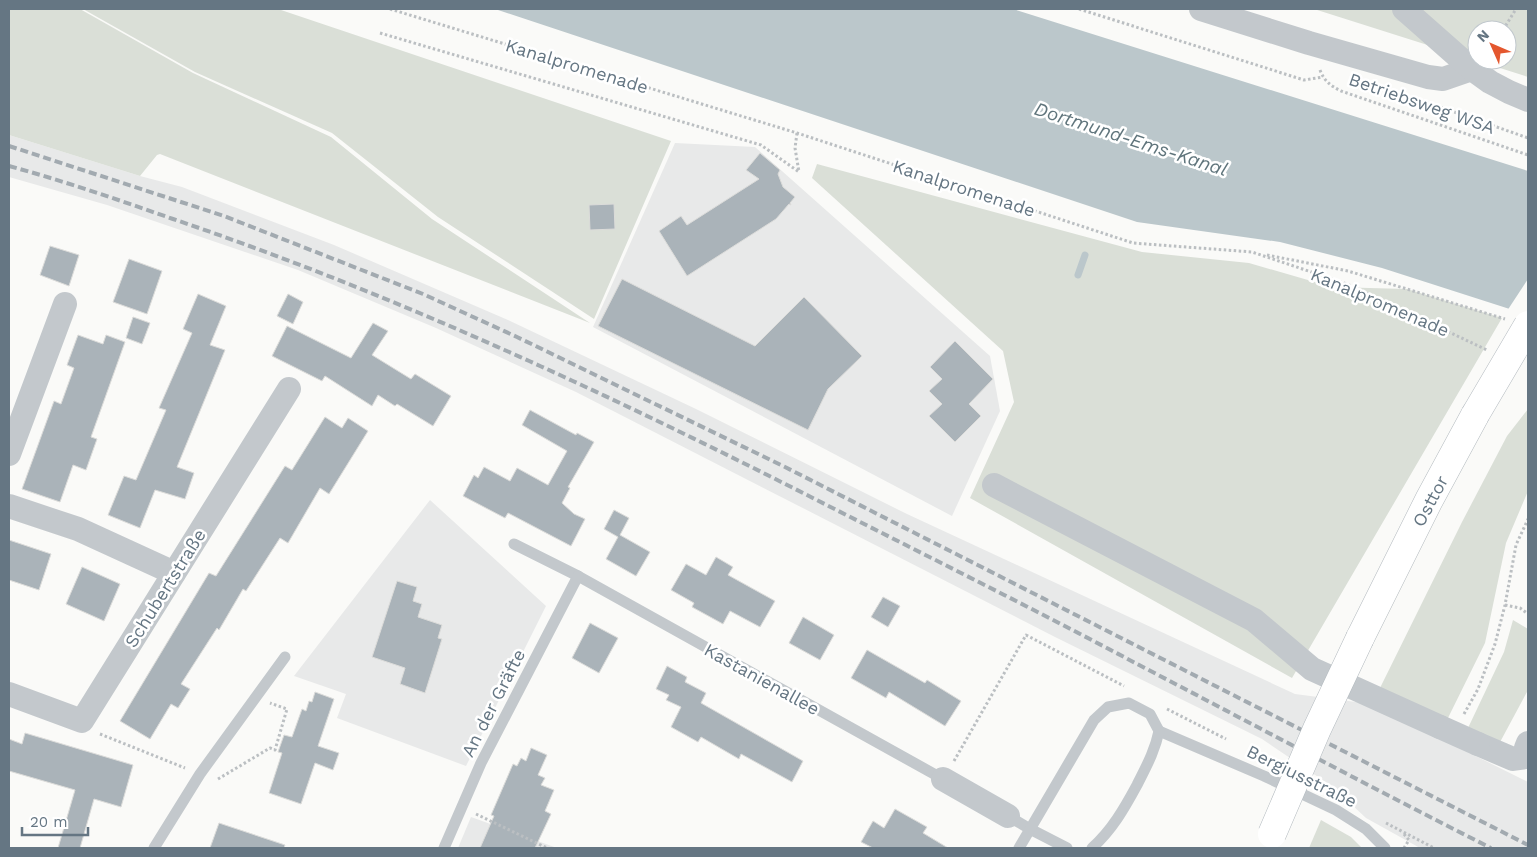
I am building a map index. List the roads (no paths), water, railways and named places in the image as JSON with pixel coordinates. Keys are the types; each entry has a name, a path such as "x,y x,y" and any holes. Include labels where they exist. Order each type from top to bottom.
{"main road":[{"name":"Osttor","path":"1269,841 1317,729 1360,638 1429,500 1475,415 1519,323"}],"street":[{"path":"1201,9 1309,43 1428,77 1443,79 1469,70"},
{"path":"1404,9 1467,65"},
{"path":"1473,70 1490,82 1528,100"},
{"path":"9,454 65,304"},
{"name":"Schubertstraße","path":"9,694 82,721 289,389"},
{"path":"994,485 1254,620 1312,669 1513,759 1528,755"},
{"path":"9,506 78,529 174,573"},
{"name":"Kastanienallee","path":"943,779 1008,816"}],"lane":[{"name":"Kastanienallee","path":"514,544 578,576 943,779"},
{"name":"An der Gräfte","path":"444,848 481,763 578,576"},
{"path":"154,848 200,774 285,657"},
{"path":"1019,848 1094,720 1108,707 1129,703 1150,714 1159,731 1156,748 1119,819 1105,837 1092,848"},
{"name":"Bergiusstraße","path":"1159,731 1224,758 1336,810 1366,829 1385,848"},
{"path":"1008,816 1068,848"}],"water":[{"name":"Dortmund-Ems-Kanal","path":"495,9 1013,9 1528,171 1528,315 1382,268 1280,242 1137,222"}],"waterway":[{"path":"1078,275 1085,255"}],"railway":[{"path":"9,146 224,216 423,294 517,337 785,467 1528,845"},
{"path":"9,166 112,198 254,248 415,311 494,345 728,455 973,579 1491,848"}]}
